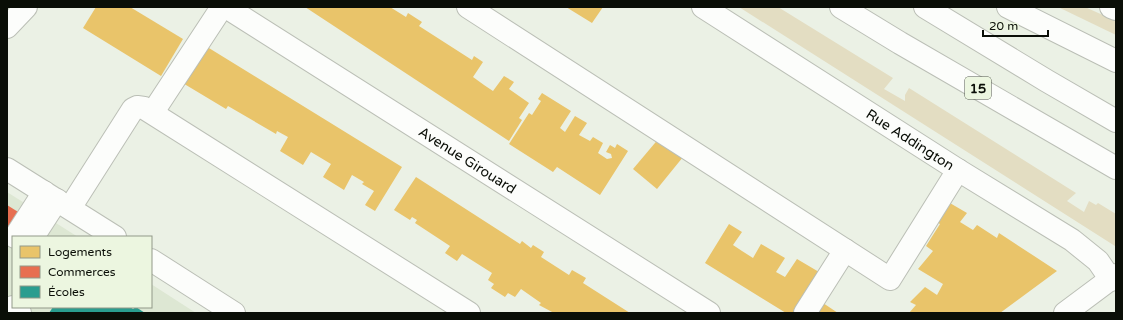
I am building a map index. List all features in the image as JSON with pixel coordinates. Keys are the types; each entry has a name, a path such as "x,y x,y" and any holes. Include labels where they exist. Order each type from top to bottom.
{"main road":[{"path":"7,27 26,7"},
{"path":"152,112 222,7"},
{"path":"468,7 890,279 958,170"},
{"name":"Rue Addington","path":"703,7 1077,244 1098,261 1113,278"},
{"name":"15","path":"841,7 1116,168"},
{"path":"926,7 1047,81 1116,121"},
{"path":"1008,7 1116,61"},
{"path":"1111,7 1116,9"},
{"name":"Avenue Girouard","path":"239,10 709,313"},
{"path":"34,236 57,200 133,109 137,107 144,108 469,313"},
{"path":"8,172 57,200 113,236"},
{"path":"16,236 57,200"},
{"path":"805,313 845,250"},
{"path":"152,261 234,313"},
{"path":"1065,313 1113,278"}],"shaded area":[{"path":"739,7 778,7 893,78 884,89 905,101 905,95 909,88 1076,193 1067,201 1084,212 1089,201 1096,205 1098,203 1116,214 1116,245 1115,246"},
{"path":"1058,7 1085,7 1116,21 1116,35"},
{"path":"7,192 76,236 12,236 12,308 152,308 152,285 196,313 7,313"}],"building: Logements":[{"path":"96,7 130,7 183,39 161,76 83,28"},
{"path":"305,7 390,7 406,17 408,13 422,22 419,26 472,60 474,56 483,62 473,77 493,91 504,76 514,82 509,89 529,103 519,118 522,120 509,141"},
{"path":"566,7 603,7 592,23"},
{"path":"204,45 402,167 375,211 365,205 374,191 362,184 364,182 352,175 344,190 323,177 331,164 311,152 303,165 280,151 288,137 277,131 276,134 228,106 226,109 181,82"},
{"path":"542,93 571,111 560,128 565,132 575,116 587,123 579,135 590,141 593,137 603,143 598,153 607,159 612,158 611,154 606,152 610,145 615,148 617,144 628,151 600,195 557,167 553,172 509,144 529,113 532,115 541,101 538,99"},
{"path":"660,137 683,157 657,189 633,169"},
{"path":"416,177 520,244 522,241 531,248 533,245 544,252 541,257 569,275 572,270 586,278 583,283 630,313 554,313 539,305 541,303 521,289 515,297 508,293 505,297 491,288 494,284 488,280 492,273 462,254 457,261 445,253 450,246 415,223 417,220 412,217 410,220 394,210"},
{"path":"943,199 967,213 960,222 973,230 977,225 997,238 999,233 1057,271 1000,313 909,313 916,305 910,302 925,287 937,295 943,284 918,269 933,251 926,246 940,224 932,219"},
{"path":"729,224 742,232 733,245 753,258 761,244 785,258 776,272 785,277 797,259 819,272 794,313 786,313 705,263"},
{"path":"820,301 838,313 812,313"}],"building: Commerces":[{"path":"7,205 23,215 7,239"}],"building: Écoles":[{"path":"52,308 138,308 145,313 49,313"}]}
